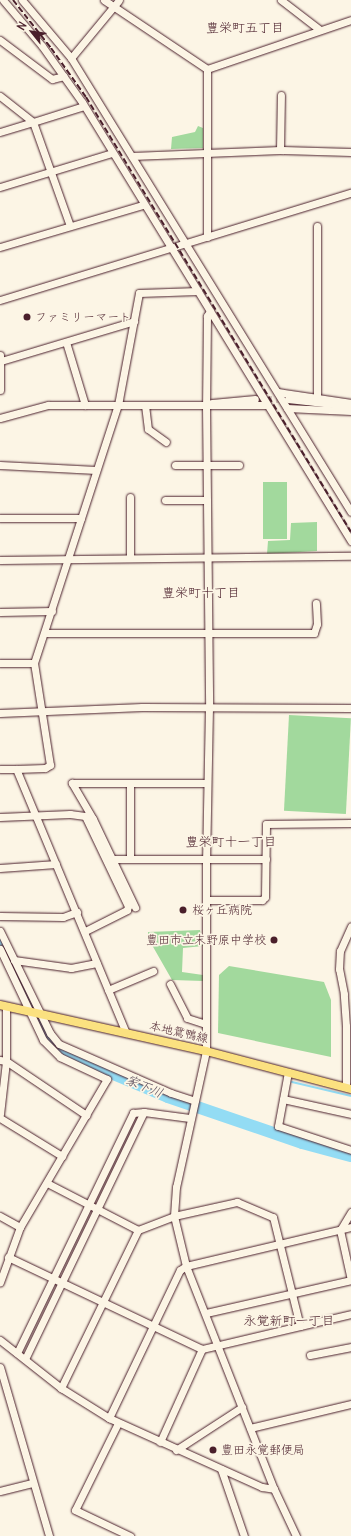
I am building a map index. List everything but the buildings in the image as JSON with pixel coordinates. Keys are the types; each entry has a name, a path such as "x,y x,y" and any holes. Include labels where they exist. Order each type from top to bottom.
{"main road":[{"name":"本地鴛鴨線","path":"3,1006 126,1032 206,1051 348,1088"}],"street":[{"path":"3,0 64,76 84,106 170,249 198,291 351,541"},
{"path":"22,0 71,58 351,512"},
{"path":"104,0 207,70"},
{"path":"71,58 118,0"},
{"path":"281,0 320,30"},
{"path":"207,70 351,20"},
{"path":"1,43 52,80 64,76"},
{"path":"207,70 208,237"},
{"path":"280,150 281,95"},
{"path":"0,96 33,122 70,226"},
{"path":"0,132 84,106"},
{"path":"132,156 207,151 280,150 351,152"},
{"path":"0,187 51,173 112,153"},
{"path":"0,300 351,193"},
{"path":"0,247 143,205"},
{"path":"317,398 318,226"},
{"path":"0,769 45,768 50,765 40,710 34,663 118,405 138,293 198,291"},
{"path":"210,311 207,316 206,405 208,557 207,634 210,707 206,859 206,1051 176,1187 174,1216 186,1266 206,1313 274,1489 296,1536"},
{"path":"0,390 0,358 66,342 134,321"},
{"path":"66,342 85,405"},
{"path":"278,392 351,405"},
{"path":"206,405 216,401 255,399"},
{"path":"288,399 351,405"},
{"path":"0,418 48,405 267,405"},
{"path":"145,405 148,429 166,442"},
{"path":"287,408 351,411"},
{"path":"0,465 96,470"},
{"path":"176,465 239,465"},
{"path":"130,497 130,558"},
{"path":"165,500 207,500"},
{"path":"0,518 81,518"},
{"path":"0,560 351,556"},
{"path":"44,633 314,634 317,624 316,603"},
{"path":"0,612 52,611"},
{"path":"0,663 34,663"},
{"path":"0,713 40,710 210,707 351,708"},
{"path":"16,769 126,1032"},
{"path":"84,931 126,910 128,906 72,783 207,783"},
{"path":"130,784 130,859"},
{"path":"0,817 80,814 90,820 114,859 135,907"},
{"path":"206,900 262,900 265,897 266,824 351,823"},
{"path":"114,859 266,859"},
{"path":"0,868 56,864"},
{"path":"0,916 63,917 77,912"},
{"path":"348,1088 344,994 339,969 340,951 350,927"},
{"path":"0,931 42,1014 50,1034 59,1044 71,1051 171,1093 195,1101"},
{"path":"0,1282 20,1227 107,1078 52,1051 43,1040 1,953"},
{"path":"14,960 72,968 97,963"},
{"path":"108,990 153,971"},
{"path":"170,984 187,1018 206,1024"},
{"path":"0,1114 3,1060 3,1006"},
{"path":"3,1060 86,1115"},
{"path":"288,1072 278,1126 351,1150"},
{"path":"283,1099 351,1114"},
{"path":"17,1354 88,1204 127,1125 134,1114 144,1112 190,1118"},
{"path":"25,1359 144,1112"},
{"path":"0,1118 62,1156"},
{"path":"47,1183 138,1230"},
{"path":"61,1388 138,1230 174,1216 237,1202 274,1217 278,1244 300,1326"},
{"path":"206,1313 351,1280 340,1230 351,1212"},
{"path":"0,1216 20,1227"},
{"path":"109,1418 180,1270 186,1266 351,1227"},
{"path":"8,1257 54,1277 202,1349 351,1314"},
{"path":"0,1340 61,1388 118,1423 176,1450 274,1489"},
{"path":"310,1355 351,1347"},
{"path":"160,1442 202,1349"},
{"path":"0,1367 48,1536"},
{"path":"250,1428 351,1404"},
{"path":"176,1450 242,1407"},
{"path":"118,1423 75,1510 130,1536"},
{"path":"221,1469 244,1536"},
{"path":"0,1491 32,1483"}],"green space":[{"path":"198,126 203,128 203,148 171,149 172,137 195,132"},
{"path":"263,482 287,482 287,539 263,539"},
{"path":"317,522 317,551 267,554 268,541 290,540 291,523"},
{"path":"289,715 351,718 346,814 284,811"},
{"path":"200,930 203,946 183,948 182,972 203,975 203,981 172,980 148,938 148,932"},
{"path":"229,966 324,982 331,1000 331,1057 218,1033 219,975"}],"waterway":[{"name":"家下川","path":"0,941 46,1034 61,1052 168,1097 302,1143 351,1156"},
{"path":"292,1082 351,1096"}],"tunnel":[{"path":"255,399 286,399"}],"railway":[{"path":"13,0 51,48 86,97 351,532"}],"place":[{"name":"ファミリーマート","path":"27,317"},
{"name":"桜ヶ丘病院","path":"183,910"},
{"name":"豊田市立末野原中学校","path":"274,940"},
{"name":"豊田永覚郵便局","path":"213,1450"}],"district":[{"name":"豊栄町五丁目","path":"245,28"},
{"name":"豊栄町十丁目","path":"201,593"},
{"name":"豊栄町十一丁目","path":"231,842"},
{"name":"永覚新町一丁目","path":"289,1321"}]}
